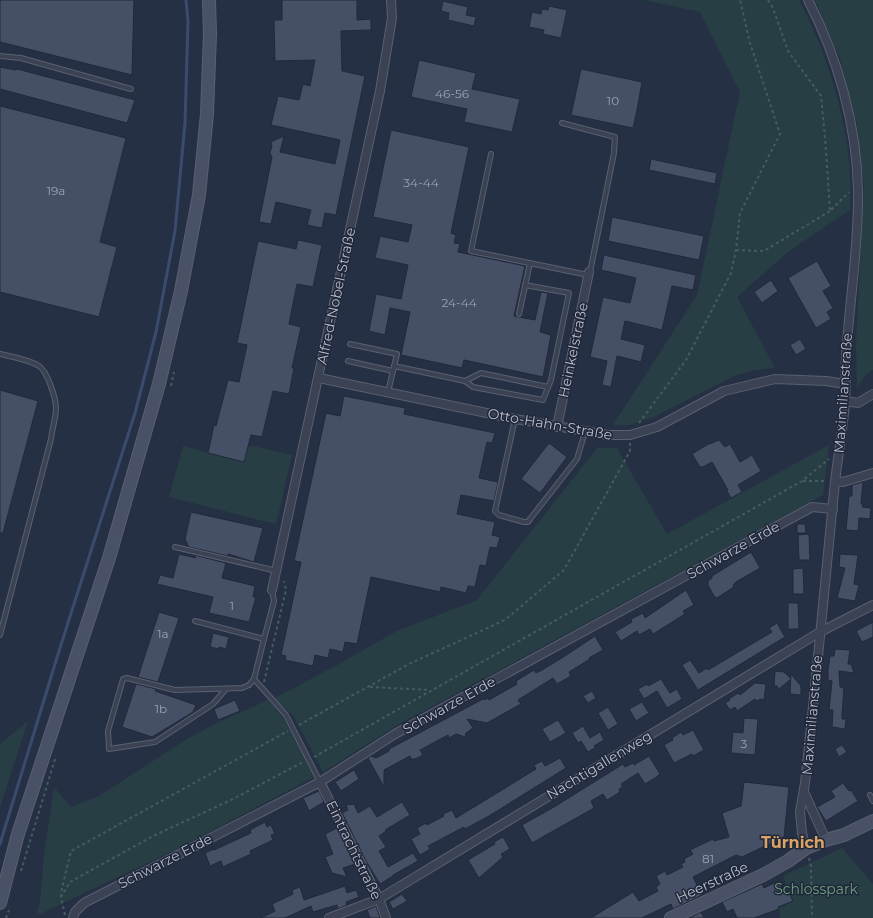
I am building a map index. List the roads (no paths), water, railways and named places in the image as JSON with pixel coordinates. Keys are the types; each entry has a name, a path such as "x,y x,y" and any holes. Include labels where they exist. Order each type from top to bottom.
{"main road":[{"path":"0,903 18,834 109,558 159,384 181,291 199,196 207,114 210,34 209,0"},
{"name":"Heerstraße","path":"671,918 765,874 788,861 806,848 826,840 844,836 873,821"}],"street":[{"name":"Alfred-Nobel-Straße","path":"272,590 380,91 392,18 391,0"},
{"name":"Maximilianstraße","path":"806,848 802,833 800,812 804,792 845,401 846,360 857,234 858,184 854,145 844,91 834,58 808,0"},
{"name":"Heinkelstraße","path":"557,427 589,274"},
{"name":"Otto-Hahn-Straße","path":"319,378 514,419 608,435 630,435 657,427 724,391 775,379 826,381 845,384"},
{"path":"845,401 858,402 873,394"},
{"path":"836,481 843,482 873,472"},
{"name":"Schwarze Erde","path":"73,918 75,912 84,903 320,782 395,734 812,507 833,509"},
{"name":"Nachtigallenweg","path":"329,918 379,898 820,632 873,605"},
{"name":"Eintrachtstraße","path":"320,782 379,898 386,918"},
{"name":"Maximilianstraße","path":"804,792 826,840"}],"lane":[{"path":"0,56 21,58 131,89"},
{"path":"491,154 471,251 589,274 614,153 614,137 562,123"},
{"path":"519,314 530,263"},
{"path":"394,366 465,381 473,387 543,400 551,380 569,293 525,285"},
{"path":"350,344 397,354 388,392"},
{"path":"0,354 40,366 46,375 54,394 56,408 49,446 0,635"},
{"path":"348,361 393,371"},
{"path":"465,381 481,373 548,387"},
{"path":"514,419 495,511 499,515 524,522 528,522 577,459 585,432"},
{"path":"175,547 277,571"},
{"path":"226,689 213,704 155,742 109,749 108,731 123,679 127,678 175,690 242,688 249,685 254,679 274,601 272,590"},
{"path":"195,621 264,639"},
{"path":"254,679 286,715 320,782"},
{"path":"870,795 873,801"}],"waterway":[{"path":"0,844 59,651 135,413 156,332 175,231 185,123 188,21 186,0"}],"district":[{"name":"Türnich","path":"793,842"}],"park label":[{"name":"Schlosspark","path":"816,889"}]}
